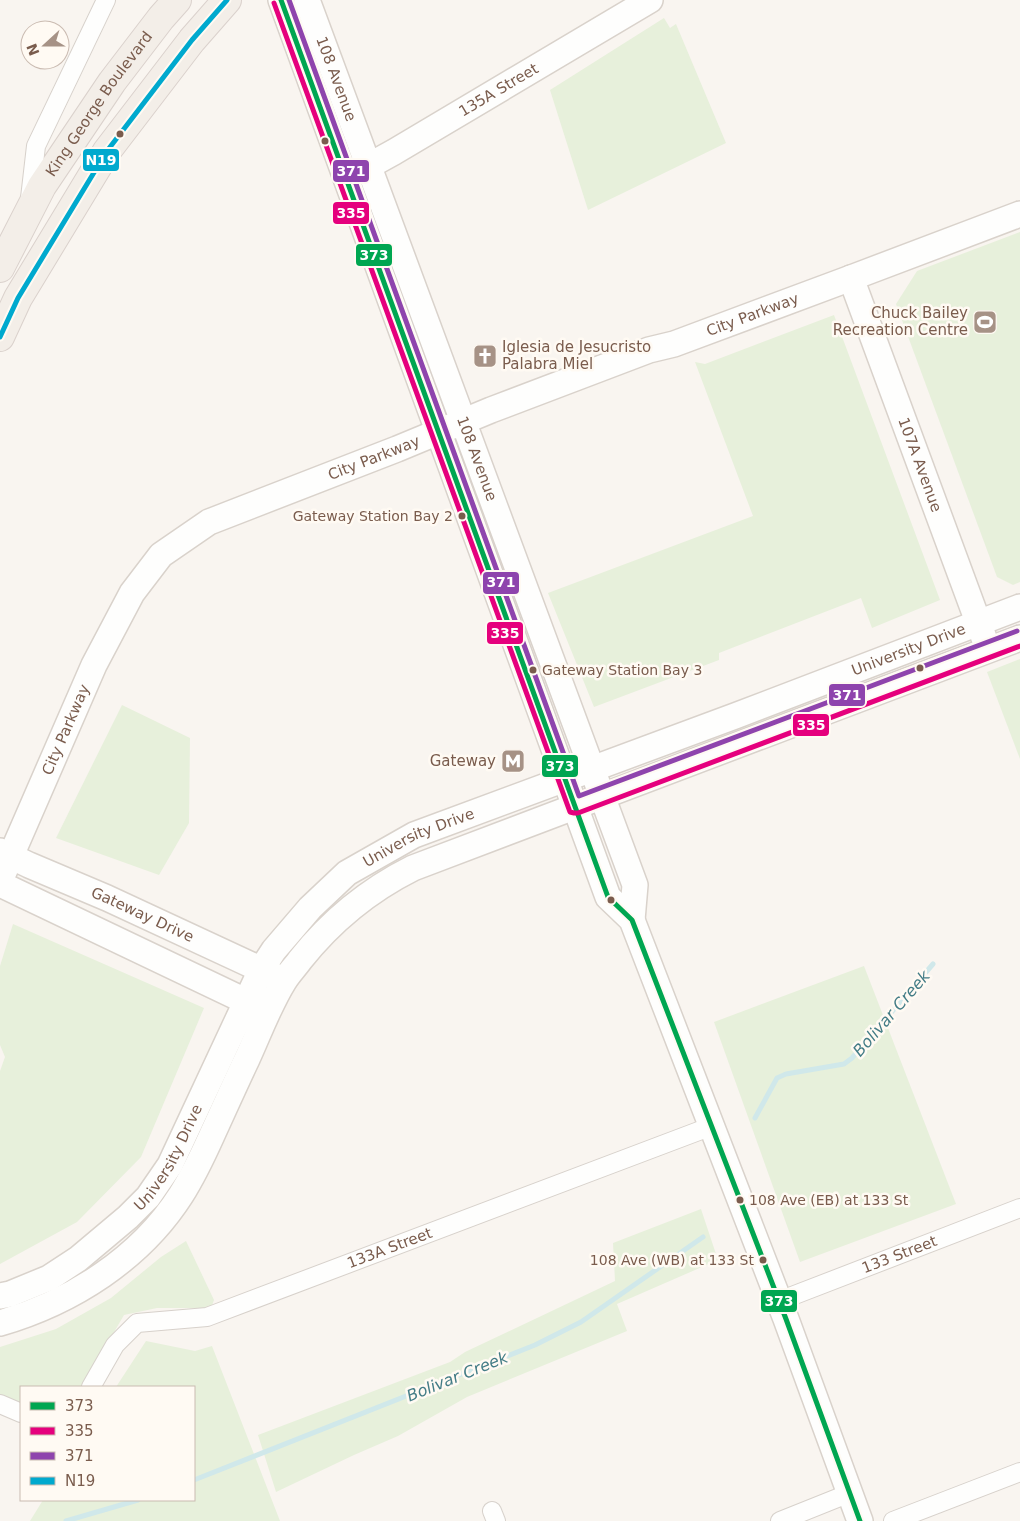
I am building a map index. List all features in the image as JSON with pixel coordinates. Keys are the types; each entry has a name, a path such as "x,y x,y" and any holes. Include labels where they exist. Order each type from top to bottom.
{"main road":[{"name":"King George Boulevard","path":"0,268 42,186 112,82 177,0"},
{"path":"0,337 18,298 107,151 192,40 228,0"},
{"name":"108 Avenue","path":"281,0 608,897 632,920 779,1301 860,1521"},
{"name":"108 Avenue","path":"307,0 635,885 632,920"},
{"name":"135A Street","path":"347,178 650,0"},
{"name":"City Parkway","path":"0,883 5,854 94,665 132,592 161,555 209,522 649,350 674,344 1020,214"},
{"name":"107A Avenue","path":"851,278 988,650"},
{"name":"University Drive","path":"0,1296 10,1294 49,1278 78,1259 128,1217 148,1197 170,1165 261,970 274,950 310,908 347,872 414,835 566,780 1020,607"},
{"name":"University Drive","path":"0,1323 44,1308 94,1281 139,1245 162,1221 181,1195 199,1164 284,980 312,945 338,918 390,879 413,868 575,806 1020,638"},
{"name":"Gateway Drive","path":"5,854 107,898 284,980"},
{"path":"0,883 268,1012"}],"street":[{"name":"King George Boulevard","path":"28,212 36,146 106,0"},
{"name":"133A Street","path":"92,1386 115,1345 137,1323 207,1317 712,1126"},
{"name":"133 Street","path":"779,1301 1020,1208"},
{"path":"0,1404 20,1413"},
{"path":"893,1521 1020,1472"},
{"path":"780,1521 850,1493"}],"green space":[{"path":"664,18 670,28 676,24 726,143 588,210 550,90"},
{"path":"1020,232 1020,582 1013,585 997,577 896,304 917,271"},
{"path":"834,315 940,600 872,628 861,598 719,653 719,660 594,707 548,593 753,516 695,362 705,364"},
{"path":"1020,659 1020,759 987,672"},
{"path":"122,705 190,738 189,823 159,875 56,838"},
{"path":"13,924 204,1008 141,1157 77,1222 0,1264 0,1071 5,1057 0,1045 0,966"},
{"path":"864,966 956,1204 800,1262 714,1022"},
{"path":"701,1209 718,1260 617,1304 627,1331 467,1397 398,1436 276,1492 258,1435 450,1362 465,1352 615,1281 613,1243"},
{"path":"186,1241 214,1300 211,1308 157,1308 124,1315 82,1386 20,1386 20,1405 0,1396 0,1347 56,1329 111,1298 161,1257"},
{"path":"146,1341 195,1351 212,1346 280,1521 30,1521 42,1501 195,1501 195,1386 117,1386"}],"waterway":[{"name":"Bolivar Creek","path":"755,1118 777,1078 786,1074 844,1064 852,1058 933,964"},
{"name":"Bolivar Creek","path":"195,1480 535,1345 581,1322 703,1237"},
{"name":"Bolivar Creek","path":"66,1521 135,1501"}],"transit line":[{"name":"N19","path":"0,337 18,298 107,151 192,40 227,0"},
{"name":"373","path":"281,0 608,897 632,920 786,1319 860,1521"},
{"name":"371","path":"289,0 579,796 1017,631"},
{"name":"335","path":"274,3 570,812 578,813 1020,646"}],"place":[{"name":"Chuck Bailey Recreation Centre","path":"985,322"},
{"name":"Iglesia de Jesucristo Palabra Miel","path":"485,356"},
{"name":"Gateway Station Bay 2","path":"462,516"},
{"name":"Gateway Station Bay 3","path":"533,670"},
{"name":"Gateway","path":"513,761"},
{"name":"108 Ave (EB) at 133 St","path":"740,1200"},
{"name":"108 Ave (WB) at 133 St","path":"763,1260"}]}
